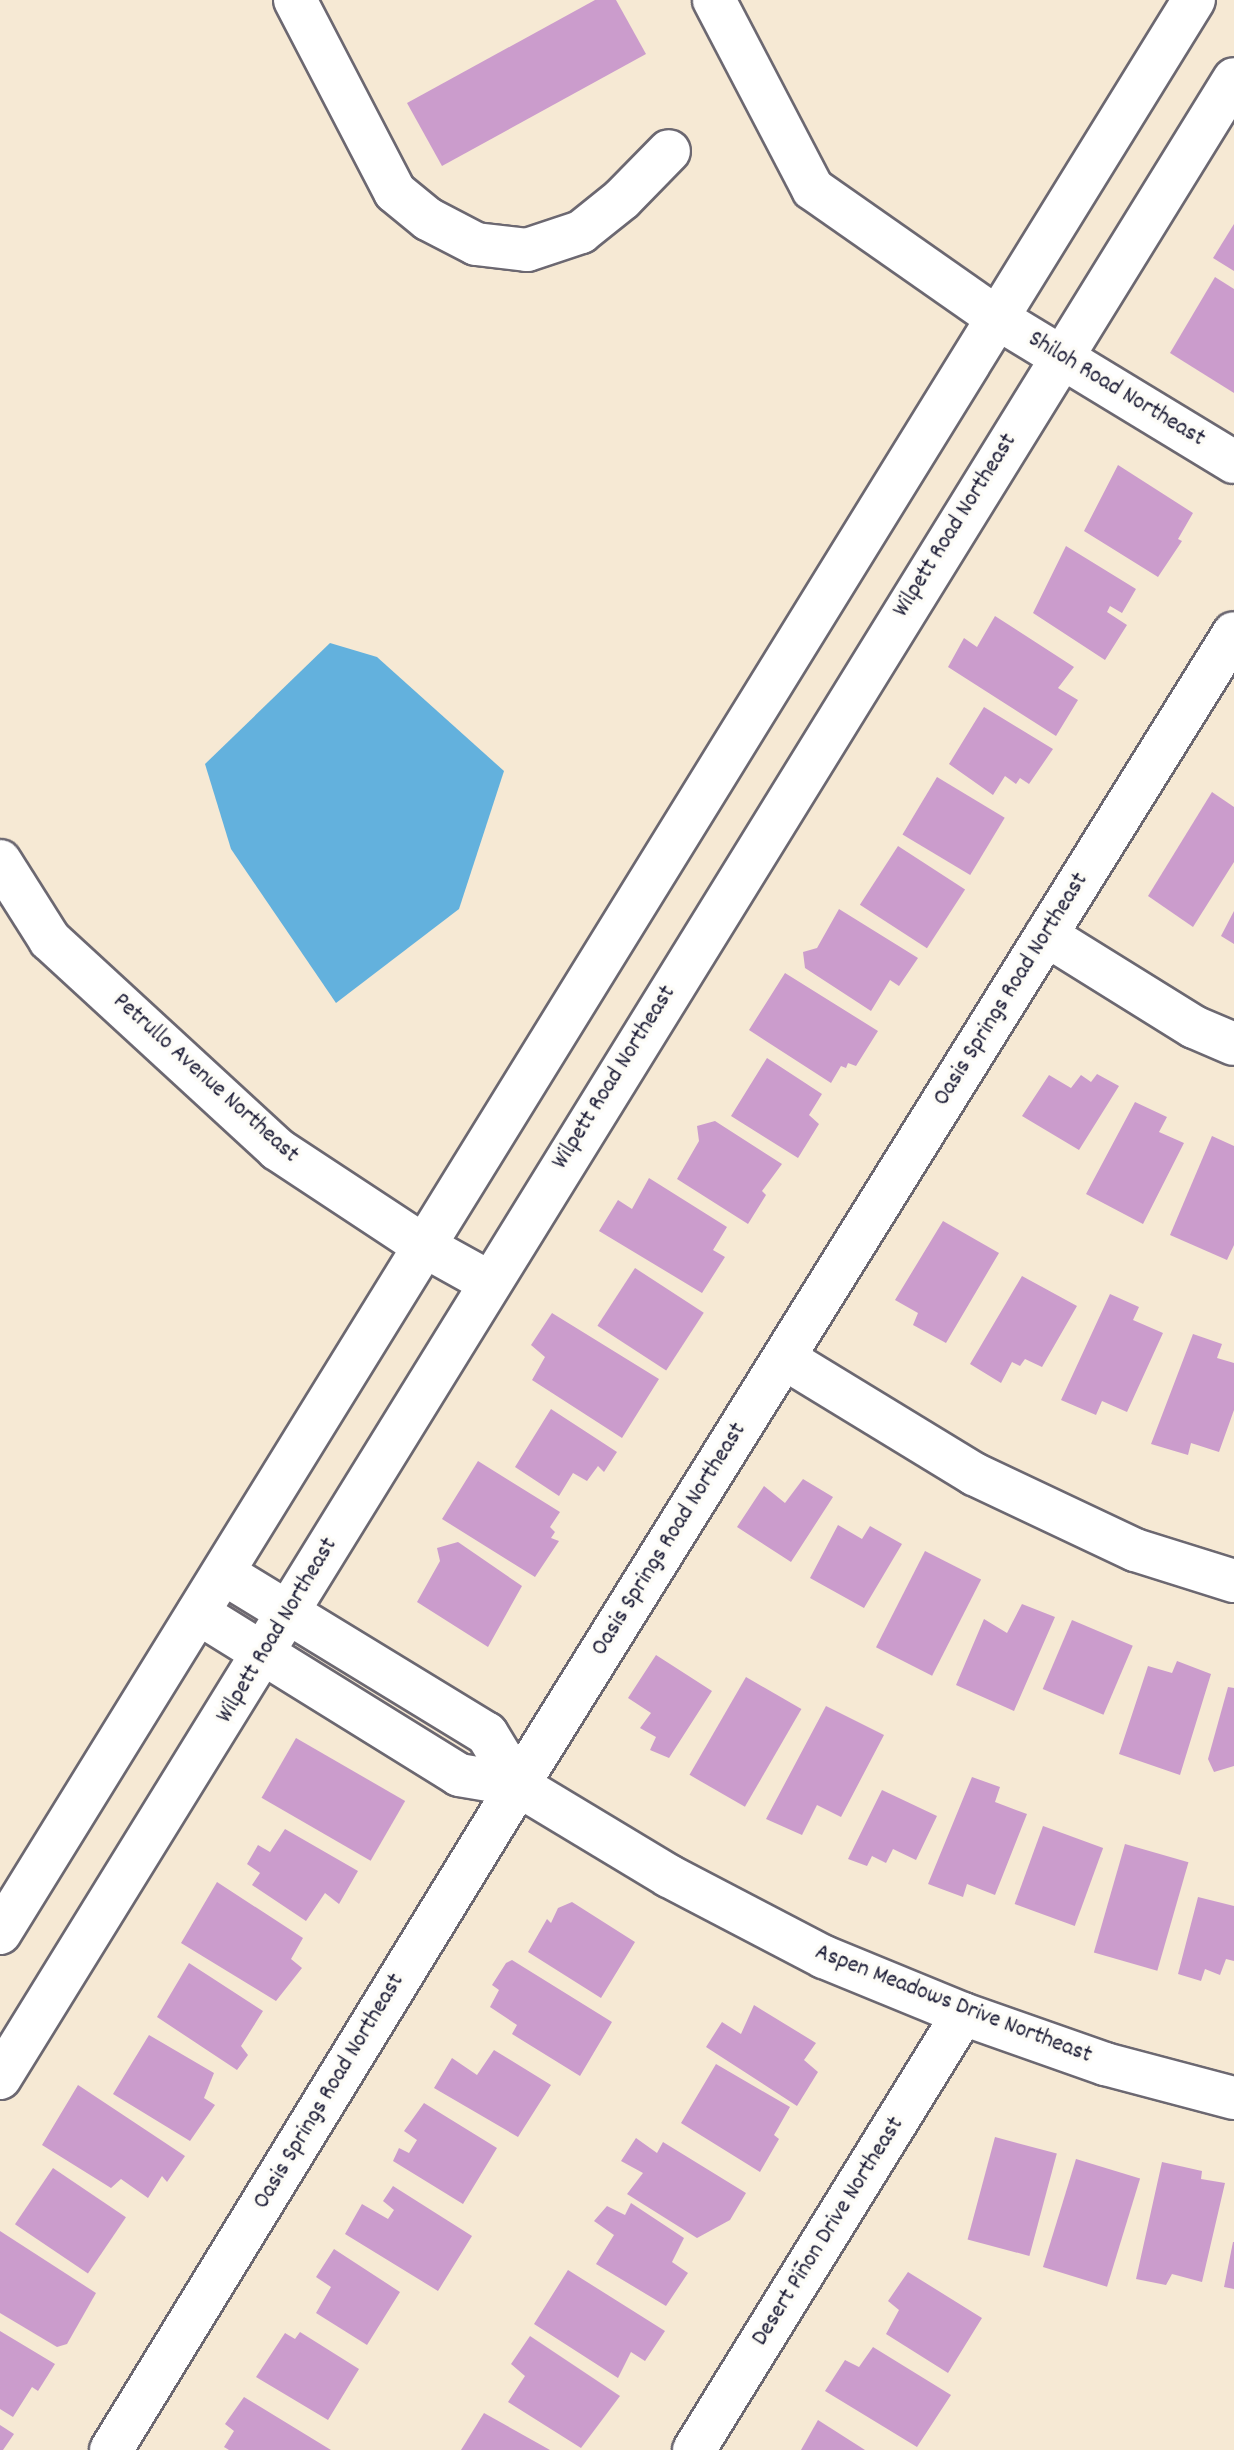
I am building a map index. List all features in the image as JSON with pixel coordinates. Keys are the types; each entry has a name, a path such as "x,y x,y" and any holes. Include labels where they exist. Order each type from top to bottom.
{"street":[{"path":"295,0 395,192 428,219 476,244 527,250 581,232 622,199 669,151"},
{"name":"Shiloh Road Northeast","path":"714,0 813,189 997,318 1234,462"},
{"path":"0,1933 1194,0"},
{"name":"Wilpett Road Northeast","path":"0,2078 264,1655 489,1282 1234,79"},
{"name":"Oasis Springs Road Northeast","path":"111,2450 518,1785 1234,633"},
{"name":"Petrullo Avenue Northeast","path":"0,861 50,940 277,1149 424,1246 489,1282"},
{"path":"1046,935 1194,1027 1234,1044"},
{"path":"784,1358 974,1474 1135,1550 1234,1581"},
{"name":"Aspen Meadows Drive Northeast","path":"223,1573 487,1734 518,1785"},
{"name":"Aspen Meadows Drive Northeast","path":"198,1613 459,1775 518,1785 669,1876 824,1957 963,2014 1105,2064 1234,2098"},
{"name":"Desert Piñon Drive Northeast","path":"694,2450 963,2014"}],"water":[{"path":"330,643 377,657 504,771 459,909 336,1003 231,849 205,764"}],"building":[{"path":"595,0 616,0 646,54 442,166 407,103"},
{"path":"1234,224 1234,271 1213,258"},
{"path":"1215,277 1234,289 1234,393 1170,353"},
{"path":"1118,465 1193,513 1178,539 1182,541 1158,577 1084,531"},
{"path":"1066,546 1136,589 1122,613 1110,606 1107,612 1127,625 1105,660 1033,613"},
{"path":"995,616 1074,667 1058,688 1078,700 1056,736 948,667 964,638 977,647"},
{"path":"984,707 1053,749 1029,784 1020,778 1016,784 1005,776 993,795 949,764"},
{"path":"937,777 1005,818 970,875 902,834"},
{"path":"1212,792 1234,807 1234,862 1193,927 1148,896"},
{"path":"898,846 965,890 927,948 860,905"},
{"path":"839,909 918,958 899,986 890,980 871,1011 805,968 803,952 817,948"},
{"path":"1234,911 1234,944 1221,936"},
{"path":"785,973 878,1031 856,1066 848,1063 846,1068 841,1066 831,1083 749,1030"},
{"path":"767,1058 822,1094 809,1115 819,1124 798,1158 731,1116"},
{"path":"1097,1074 1119,1086 1079,1150 1022,1116 1049,1075 1071,1088 1081,1075 1091,1082"},
{"path":"1135,1102 1167,1117 1159,1132 1184,1143 1143,1224 1086,1194"},
{"path":"715,1121 782,1164 762,1191 766,1195 748,1224 677,1179 699,1141 697,1126"},
{"path":"1212,1136 1234,1146 1234,1245 1227,1260 1170,1235"},
{"path":"649,1178 727,1227 713,1250 725,1257 702,1293 599,1231 618,1200 632,1209"},
{"path":"943,1221 999,1253 946,1343 913,1325 918,1313 895,1300"},
{"path":"635,1268 704,1313 666,1371 597,1326"},
{"path":"1022,1276 1077,1306 1042,1367 1025,1359 1020,1366 1012,1362 1001,1383 970,1364"},
{"path":"1110,1294 1139,1307 1133,1320 1163,1333 1127,1412 1102,1401 1096,1415 1061,1400"},
{"path":"552,1313 659,1379 622,1438 532,1380 545,1357 531,1345"},
{"path":"1193,1334 1222,1344 1217,1358 1234,1363 1234,1410 1219,1452 1191,1443 1188,1455 1151,1444"},
{"path":"551,1409 617,1452 604,1472 598,1466 587,1481 573,1473 559,1496 515,1467"},
{"path":"478,1461 560,1512 550,1527 555,1532 551,1538 559,1541 535,1577 442,1519"},
{"path":"803,1479 833,1497 791,1562 737,1527 764,1486 785,1503"},
{"path":"838,1525 862,1539 870,1526 902,1544 864,1608 810,1578"},
{"path":"458,1542 522,1586 488,1647 417,1602 440,1561 437,1548"},
{"path":"925,1551 981,1580 932,1676 876,1647"},
{"path":"1022,1604 1055,1617 1014,1711 956,1685 984,1619 1007,1633"},
{"path":"1072,1620 1133,1646 1103,1715 1043,1689"},
{"path":"656,1655 712,1691 669,1758 650,1750 656,1737 640,1728 651,1713 628,1698"},
{"path":"1177,1661 1211,1674 1180,1775 1119,1754 1148,1666 1172,1673"},
{"path":"746,1677 801,1709 745,1807 690,1775"},
{"path":"1228,1687 1234,1688 1234,1766 1214,1772 1208,1759"},
{"path":"826,1706 884,1735 841,1817 817,1805 802,1835 766,1819"},
{"path":"296,1738 405,1801 371,1861 262,1798"},
{"path":"972,1777 1000,1787 995,1802 1027,1814 995,1895 967,1884 963,1897 928,1884"},
{"path":"882,1790 937,1816 916,1860 893,1849 886,1863 872,1856 867,1866 848,1859"},
{"path":"1043,1826 1103,1848 1075,1926 1015,1904"},
{"path":"285,1829 358,1871 339,1904 325,1893 306,1921 252,1885 260,1873 247,1864 258,1845 270,1852"},
{"path":"1125,1844 1188,1862 1157,1971 1094,1953"},
{"path":"217,1882 303,1938 291,1959 302,1968 276,2001 181,1943"},
{"path":"1198,1897 1234,1906 1234,1961 1226,1959 1220,1975 1205,1969 1201,1981 1178,1974"},
{"path":"572,1902 635,1942 601,1998 528,1952 547,1919 551,1923 558,1908"},
{"path":"512,1960 612,2022 580,2076 512,2034 517,2025 490,2007 499,1990 492,1985 506,1963"},
{"path":"189,1963 263,2011 241,2046 248,2055 237,2070 157,2017"},
{"path":"754,2005 816,2043 804,2060 818,2072 797,2106 706,2047 722,2022 741,2034"},
{"path":"149,2035 214,2073 204,2098 215,2105 190,2141 113,2094"},
{"path":"494,2050 551,2085 518,2137 434,2088 452,2058 477,2075"},
{"path":"716,2064 790,2107 774,2135 779,2139 760,2172 681,2123"},
{"path":"78,2085 185,2156 167,2182 162,2176 148,2198 121,2179 111,2188 42,2145"},
{"path":"424,2103 497,2148 463,2204 393,2161 399,2148 409,2153 417,2140 404,2131"},
{"path":"995,2137 1057,2154 1029,2256 968,2239"},
{"path":"636,2138 657,2153 663,2142 746,2193 730,2220 697,2238 627,2194 643,2173 621,2161"},
{"path":"1076,2159 1140,2179 1107,2287 1043,2267"},
{"path":"1162,2162 1202,2171 1201,2179 1225,2183 1202,2282 1172,2274 1166,2285 1136,2279"},
{"path":"53,2168 126,2217 88,2274 15,2224"},
{"path":"393,2186 472,2236 438,2291 345,2234 362,2204 388,2219 394,2210 383,2201"},
{"path":"631,2203 684,2238 672,2262 688,2273 666,2306 596,2264 614,2235 594,2221 607,2206 625,2215"},
{"path":"0,2231 96,2293 67,2344 57,2347 0,2313"},
{"path":"1234,2242 1234,2289 1224,2287"},
{"path":"334,2249 400,2292 367,2345 316,2313 331,2287 316,2277"},
{"path":"568,2270 665,2331 645,2361 631,2352 618,2378 534,2324"},
{"path":"908,2272 982,2318 948,2373 886,2334 899,2310 888,2301"},
{"path":"0,2331 55,2364 38,2391 32,2387 13,2417 0,2409"},
{"path":"300,2332 359,2369 328,2420 256,2377 285,2333 295,2339"},
{"path":"530,2336 620,2396 581,2448 508,2402 525,2376 511,2364"},
{"path":"873,2347 951,2395 917,2447 825,2391 845,2360 859,2367"},
{"path":"244,2397 331,2450 229,2450 224,2447 234,2431 225,2424"},
{"path":"484,2413 550,2450 461,2450"},
{"path":"818,2420 865,2450 801,2450"},
{"path":"0,2425 14,2434 3,2450 0,2450"}]}
